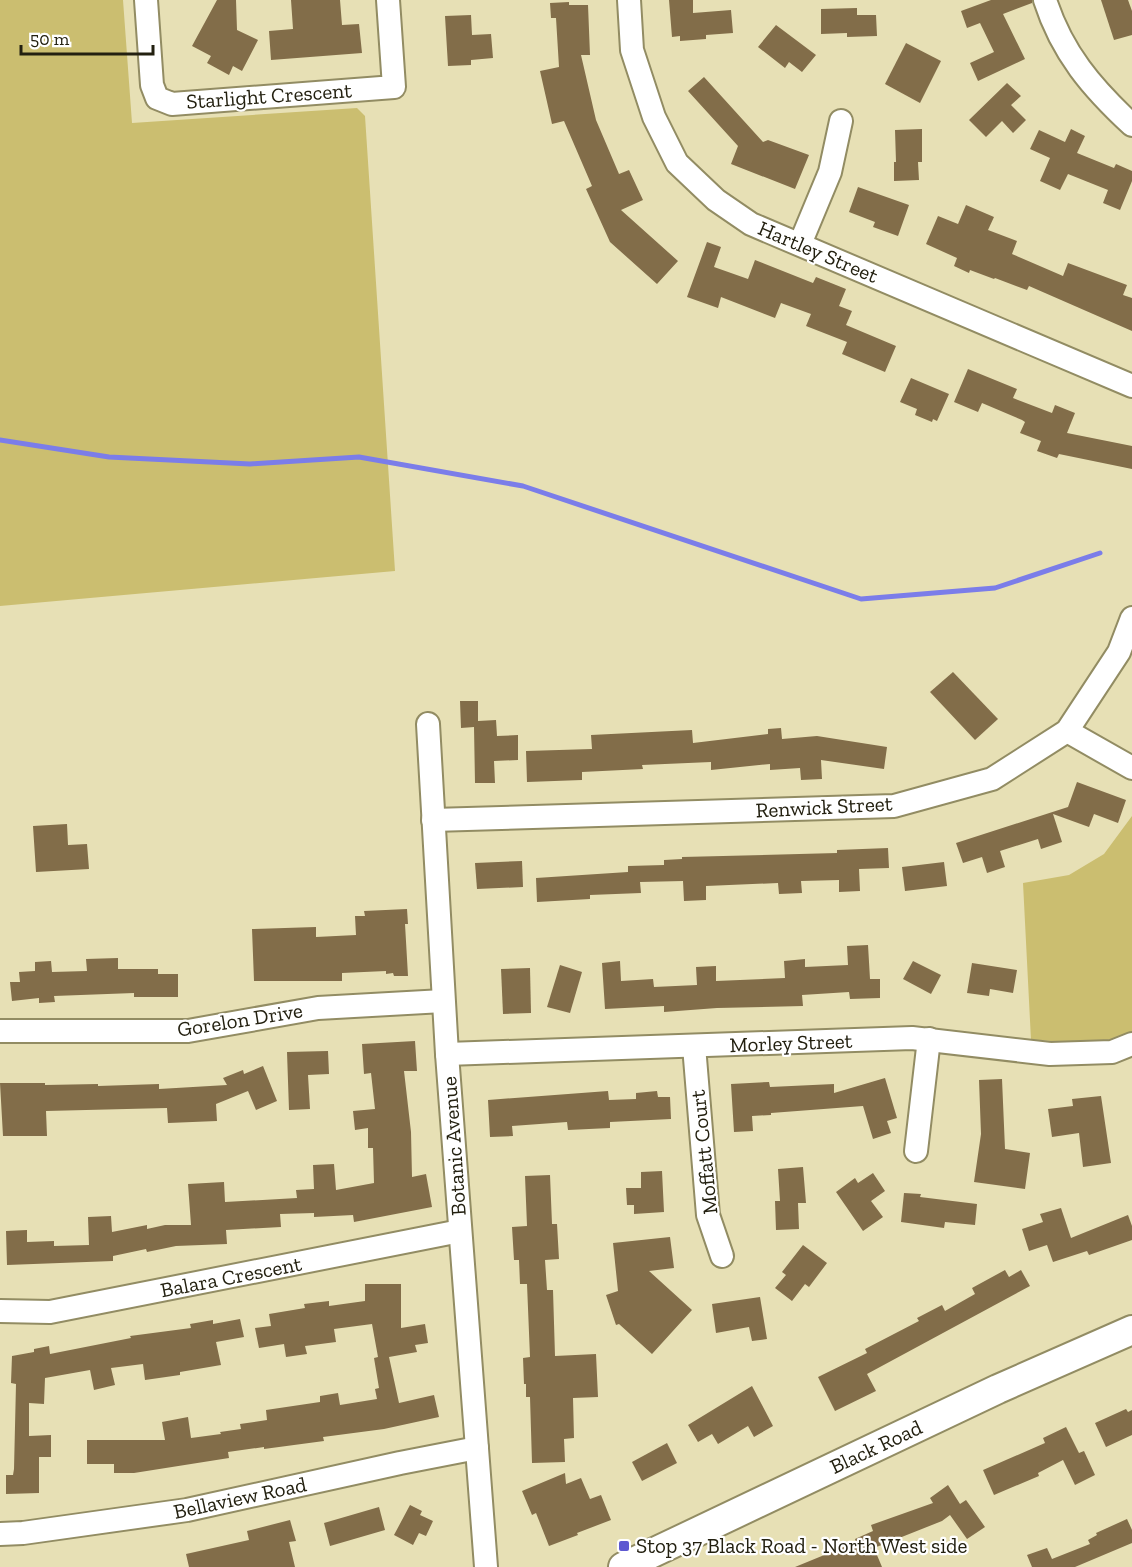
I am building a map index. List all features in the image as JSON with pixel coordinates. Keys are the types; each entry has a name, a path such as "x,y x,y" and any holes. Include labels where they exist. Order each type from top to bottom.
{"main road":[{"name":"Black Road","path":"623,1567 998,1389 1132,1330"}],"street":[{"name":"Starlight Crescent","path":"146,0 152,85 157,98 172,104 394,87 388,0"},
{"name":"Hartley Street","path":"628,0 632,50 654,117 677,164 716,200 751,224 1132,386"},
{"path":"1046,0 1052,21 1069,55 1095,90 1132,125"},
{"path":"800,244 830,172 841,121"},
{"name":"Renwick Street","path":"433,820 894,806 992,779 1067,731 1119,652 1132,618"},
{"name":"Botanic Avenue","path":"428,724 443,1001 486,1567"},
{"path":"1067,731 1132,768"},
{"name":"Gorelon Drive","path":"0,1031 188,1031 318,1008 443,1001"},
{"name":"Morley Street","path":"447,1054 912,1038 1050,1054 1112,1052 1132,1044"},
{"path":"916,1152 929,1039"},
{"name":"Moffatt Court","path":"694,1046 708,1215 722,1256"},
{"name":"Balara Crescent","path":"0,1311 50,1312 460,1231"},
{"name":"Bellaview Road","path":"0,1534 23,1533 187,1510 477,1448"}],"shaded area":[{"path":"0,0 123,0 132,123 357,108 365,116 395,571 0,606"},
{"path":"1132,816 1132,1033 1095,1042 1031,1040 1023,883 1069,875 1104,854"}],"building":[{"path":"217,0 236,0 237,30 258,40 242,71 233,66 229,75 207,63 211,56 192,46"},
{"path":"291,0 340,0 342,25 359,24 362,53 271,60 269,31 293,29"},
{"path":"669,0 693,0 693,13 731,10 733,33 706,35 706,39 680,41 680,36 672,37"},
{"path":"991,0 1032,0 1032,3 1003,14 1025,59 978,81 970,63 994,52 980,23 967,28 961,11"},
{"path":"1101,0 1128,0 1132,11 1132,35 1114,40"},
{"path":"569,2 569,5 588,5 590,55 581,55 596,120 619,174 629,170 643,200 621,210 678,261 657,284 610,242 586,189 592,186 564,121 552,124 540,71 559,67 556,18 551,18 550,3"},
{"path":"857,8 857,15 876,15 877,36 847,37 847,33 821,34 821,9"},
{"path":"471,15 472,35 491,34 493,58 471,60 471,65 448,66 445,16"},
{"path":"776,25 816,55 802,72 789,62 785,68 758,47"},
{"path":"906,43 941,61 920,103 885,84"},
{"path":"704,77 763,142 768,140 809,155 795,189 731,164 738,146 688,91"},
{"path":"1007,83 1021,96 1011,105 1026,120 1013,133 1002,121 986,137 969,120"},
{"path":"922,129 922,162 918,162 919,180 894,181 895,130"},
{"path":"1071,129 1085,136 1077,153 1114,168 1116,164 1132,171 1132,181 1120,210 1103,203 1108,190 1068,174 1060,190 1040,181 1050,158 1030,149 1039,130 1065,142"},
{"path":"858,187 909,205 898,236 873,227 875,222 849,212"},
{"path":"966,205 994,217 988,230 1017,241 1012,254 1063,276 1068,263 1127,285 1123,295 1132,298 1132,331 1029,286 1027,290 970,270 969,273 954,266 957,258 926,244 938,216 958,224"},
{"path":"707,242 721,247 714,267 748,279 755,260 813,283 816,277 846,289 839,306 852,311 846,325 896,346 885,372 842,354 847,342 806,326 811,314 781,303 775,318 721,297 718,308 687,297"},
{"path":"968,369 1017,389 1013,398 1052,413 1055,405 1075,413 1067,433 1132,446 1132,469 1059,454 1057,458 1037,451 1041,441 1020,433 1025,422 1022,420 982,403 978,412 954,402"},
{"path":"911,378 949,394 937,421 933,419 932,422 915,415 917,409 900,402"},
{"path":"953,672 998,719 975,740 930,692"},
{"path":"460,701 478,701 478,721 496,720 497,736 518,735 518,760 494,761 495,783 475,783 474,727 461,728"},
{"path":"781,728 782,739 817,736 887,747 884,769 821,760 822,779 801,780 800,768 770,770 770,764 711,770 711,762 642,765 643,769 582,772 582,780 527,782 526,751 592,749 591,735 692,730 693,743 768,734 768,729"},
{"path":"1077,782 1126,800 1118,823 1094,814 1089,827 1053,814 1062,842 1041,849 1038,839 1000,851 1005,867 987,873 982,857 963,863 956,843 1068,807"},
{"path":"67,824 68,845 87,844 89,869 36,872 33,826"},
{"path":"888,848 889,868 859,869 860,891 839,892 839,880 801,881 802,893 779,894 778,883 706,886 706,900 684,901 683,881 640,882 641,893 590,895 590,899 537,902 536,878 628,872 628,866 664,865 664,860 682,859 682,857 837,853 837,850"},
{"path":"522,861 523,887 477,889 475,863"},
{"path":"944,862 947,886 905,891 902,867"},
{"path":"407,909 408,924 405,924 408,976 394,976 393,973 386,974 386,971 342,973 342,981 254,981 252,929 316,927 316,937 356,935 355,916 365,916 364,911"},
{"path":"868,945 870,979 880,979 880,998 850,999 849,992 802,995 803,1006 664,1012 664,1006 605,1009 602,963 620,961 621,981 653,979 654,987 697,985 696,967 716,966 716,981 785,978 784,961 805,959 805,967 848,965 847,946"},
{"path":"118,958 118,969 158,969 158,974 178,974 178,997 134,997 134,993 54,996 55,1002 39,1003 39,998 12,1001 10,982 20,982 19,972 35,971 35,962 51,961 52,972 87,971 86,959"},
{"path":"913,961 941,975 931,994 903,979"},
{"path":"972,963 1017,970 1013,993 990,989 989,996 967,993"},
{"path":"560,965 582,972 570,1013 547,1007"},
{"path":"530,968 531,1013 503,1014 501,969"},
{"path":"415,1041 417,1071 404,1071 411,1132 412,1177 426,1174 432,1207 354,1222 353,1215 314,1217 314,1213 280,1214 281,1227 226,1230 227,1244 176,1246 147,1252 146,1249 113,1256 113,1261 7,1265 6,1231 27,1230 27,1242 54,1241 54,1246 89,1245 88,1217 111,1216 112,1232 147,1225 147,1229 165,1225 191,1225 188,1184 224,1182 225,1202 297,1198 296,1190 314,1189 313,1165 334,1164 336,1190 374,1183 373,1148 368,1148 368,1128 355,1130 353,1111 375,1109 371,1073 364,1074 362,1044"},
{"path":"328,1051 329,1074 308,1075 310,1109 289,1110 287,1052"},
{"path":"263,1066 277,1101 256,1110 248,1091 216,1104 217,1121 168,1123 167,1108 46,1111 47,1136 3,1136 0,1083 98,1084 98,1086 159,1084 159,1089 227,1085 223,1078 243,1070 244,1074"},
{"path":"885,1078 897,1118 887,1121 891,1133 873,1139 863,1106 752,1116 753,1131 734,1132 731,1084 769,1082 770,1087 834,1084 834,1093"},
{"path":"1002,1079 1005,1149 1030,1153 1025,1189 974,1182 981,1134 979,1080"},
{"path":"608,1091 609,1100 636,1099 636,1093 657,1091 658,1097 670,1097 671,1119 610,1122 610,1128 568,1130 567,1122 512,1126 513,1136 490,1137 488,1100"},
{"path":"1101,1096 1111,1163 1083,1167 1079,1133 1052,1137 1048,1109 1073,1106 1072,1099"},
{"path":"803,1167 806,1203 798,1203 799,1229 776,1230 775,1201 780,1201 778,1169"},
{"path":"662,1171 664,1212 634,1214 634,1205 627,1205 626,1188 641,1188 641,1172"},
{"path":"873,1173 885,1191 871,1201 883,1217 863,1231 836,1192 855,1178 858,1183"},
{"path":"550,1175 552,1224 557,1224 559,1259 545,1260 547,1290 553,1290 555,1356 596,1354 598,1397 573,1398 574,1438 564,1439 565,1462 532,1463 530,1397 526,1397 523,1358 530,1357 527,1284 520,1284 519,1260 514,1260 512,1227 527,1226 525,1176"},
{"path":"904,1193 977,1204 975,1225 945,1222 944,1228 901,1222"},
{"path":"1061,1208 1071,1238 1128,1215 1132,1226 1132,1240 1089,1255 1087,1251 1053,1262 1047,1245 1029,1251 1022,1229 1043,1222 1040,1214"},
{"path":"670,1237 674,1268 649,1271 692,1310 652,1354 619,1324 616,1325 606,1295 618,1291 613,1243"},
{"path":"803,1245 827,1263 809,1287 805,1284 792,1301 775,1288 786,1275 782,1272"},
{"path":"1005,1270 1009,1277 1021,1270 1030,1286 867,1374 876,1391 835,1411 818,1377 867,1353 865,1349 919,1321 917,1318 942,1305 945,1311 975,1294 972,1288"},
{"path":"365,1284 401,1284 401,1328 425,1324 428,1343 415,1345 417,1352 389,1357 399,1403 434,1395 439,1417 384,1429 323,1437 324,1441 228,1452 229,1458 134,1473 114,1473 114,1464 87,1464 87,1440 165,1440 162,1422 188,1417 191,1438 241,1429 240,1424 267,1420 266,1410 320,1402 320,1396 338,1393 340,1405 377,1399 375,1389 379,1388 374,1358 378,1357 372,1324 334,1329 336,1342 305,1346 307,1354 286,1357 284,1344 259,1348 255,1328 271,1326 269,1314 305,1308 304,1304 329,1301 329,1306 365,1301"},
{"path":"760,1297 767,1339 752,1341 749,1327 716,1333 712,1304"},
{"path":"240,1319 244,1337 216,1342 221,1365 180,1372 180,1375 145,1380 143,1364 111,1368 115,1385 94,1390 90,1370 45,1378 44,1404 29,1403 29,1436 51,1435 51,1457 39,1457 39,1493 6,1494 6,1475 13,1475 14,1469 16,1384 11,1383 12,1356 34,1352 34,1349 49,1346 50,1354 131,1338 130,1336 191,1328 190,1324 213,1320 213,1324"},
{"path":"752,1386 773,1426 754,1437 748,1426 718,1444 712,1434 698,1442 688,1425"},
{"path":"1126,1409 1128,1412 1132,1410 1132,1435 1106,1447 1095,1423"},
{"path":"1066,1427 1079,1453 1084,1451 1095,1475 1075,1485 1063,1460 1038,1473 1039,1476 994,1495 983,1470 1045,1443 1043,1438"},
{"path":"667,1443 677,1463 642,1481 632,1462"},
{"path":"565,1473 566,1484 581,1478 590,1499 601,1495 611,1520 549,1546 536,1513 532,1515 522,1491"},
{"path":"948,1485 960,1504 966,1500 985,1527 967,1539 950,1515 942,1521 874,1548 882,1567 795,1567 856,1542 855,1539 873,1531 871,1525 933,1503 930,1498"},
{"path":"410,1505 422,1511 420,1515 433,1521 426,1536 419,1533 413,1545 394,1535"},
{"path":"379,1507 385,1530 330,1546 324,1523"},
{"path":"1127,1519 1132,1530 1132,1543 1075,1567 1032,1567 1027,1555 1047,1548 1052,1559 1090,1544 1088,1540 1097,1535 1096,1533"},
{"path":"290,1520 296,1541 289,1542 295,1567 189,1567 186,1554 249,1540 247,1531"}],"waterway":[{"path":"0,440 109,457 250,464 359,457 523,486 861,599 995,588 1100,553"}],"place":[{"name":"Stop 37 Black Road - North West side","path":"624,1546"}]}
